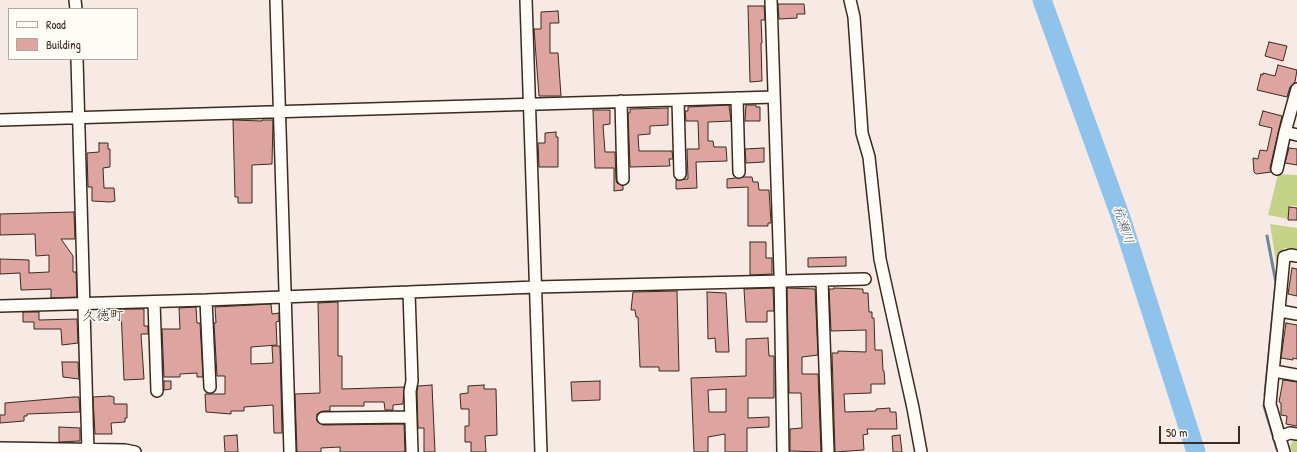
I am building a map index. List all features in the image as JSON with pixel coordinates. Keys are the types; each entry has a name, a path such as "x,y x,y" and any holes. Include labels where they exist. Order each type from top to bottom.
{"street":[{"path":"276,0 290,452"},
{"path":"526,0 528,103 541,452"},
{"path":"771,0 780,281 783,452"},
{"path":"850,0 854,17 862,133 869,157 880,258 913,408 921,452"},
{"path":"77,60 88,451"},
{"path":"1277,169 1285,132 1297,89"},
{"path":"736,98 739,172"},
{"path":"0,120 528,103 774,98"},
{"path":"678,100 680,174"},
{"path":"621,101 623,179"},
{"path":"1285,132 1297,135"},
{"path":"1284,452 1270,404 1284,257 1291,255 1297,256"},
{"path":"0,306 286,298 536,287 864,279"},
{"path":"822,281 828,452"},
{"path":"409,292 412,381 410,391 412,452"},
{"path":"206,300 210,387"},
{"path":"154,302 157,391"},
{"path":"1280,311 1297,314"},
{"path":"1274,371 1297,375"},
{"path":"322,418 411,417"},
{"path":"1279,437 1290,433 1297,434"},
{"path":"0,448 135,452"}],"green space":[{"path":"1278,174 1297,175 1297,206 1289,206 1288,219 1268,215"},
{"path":"1270,224 1297,228 1297,250 1284,248 1278,275"},
{"path":"1295,438 1297,439 1297,452 1292,452 1290,446"}],"building":[{"path":"778,4 804,4 805,14 797,14 797,18 779,19"},
{"path":"748,6 764,6 765,20 761,20 762,81 750,82"},
{"path":"558,11 559,23 550,23 550,53 558,53 561,96 539,96 534,29 541,29 541,12"},
{"path":"1269,42 1287,46 1283,61 1265,56"},
{"path":"1278,65 1297,70 1295,82 1290,87 1287,97 1257,90 1261,74 1263,75 1263,73 1275,76"},
{"path":"729,105 731,121 708,122 708,141 713,141 714,147 726,147 727,161 696,162 697,188 676,189 676,180 688,179 687,149 699,149 698,121 686,121 685,111 688,111 688,107"},
{"path":"746,105 756,105 756,107 760,107 760,121 745,121"},
{"path":"668,108 668,125 650,126 650,134 638,135 639,151 672,151 673,159 669,159 670,166 630,167 628,113 630,113 630,109"},
{"path":"593,110 610,110 610,124 603,125 605,152 615,152 616,180 617,183 623,186 623,190 614,191 614,168 595,168"},
{"path":"1263,111 1282,116 1270,168 1271,172 1256,174 1254,172 1253,158 1258,159 1260,150 1267,151 1272,128 1259,125"},
{"path":"233,120 273,120 272,164 252,165 252,203 238,203 238,197 235,197"},
{"path":"556,132 556,137 558,137 558,167 539,167 538,143 545,143 545,133"},
{"path":"99,143 108,143 108,149 110,149 110,167 103,168 104,188 114,188 115,201 92,201 92,187 88,187 87,153 99,152"},
{"path":"764,148 764,162 746,163 745,149"},
{"path":"1289,148 1297,149 1297,165 1285,163"},
{"path":"752,177 753,182 758,182 759,190 769,190 771,223 768,223 768,226 748,226 748,187 727,188 727,179"},
{"path":"1289,207 1297,208 1297,220 1288,220"},
{"path":"74,212 75,239 61,239 73,256 73,272 76,272 77,297 51,298 51,289 21,290 20,273 0,274 0,259 29,260 29,273 49,272 49,255 36,256 35,234 0,235 0,214"},
{"path":"750,242 766,242 766,258 772,258 772,274 750,275"},
{"path":"846,257 846,266 808,267 808,258"},
{"path":"1292,268 1297,269 1297,296 1288,294"},
{"path":"773,288 774,311 767,311 767,322 746,322 744,289"},
{"path":"787,288 815,289 818,355 802,357 802,374 818,374 821,452 790,451 790,429 802,428 801,393 789,393"},
{"path":"829,289 863,289 863,293 868,293 869,312 872,312 872,318 874,318 875,350 882,350 884,371 885,384 871,384 871,393 844,394 845,412 876,411 876,409 890,408 890,412 896,412 897,429 867,429 868,434 863,435 864,450 835,452 832,353 838,353 838,351 866,352 866,330 831,331"},
{"path":"677,291 679,371 659,371 659,367 640,367 638,317 636,317 635,310 631,310 633,292"},
{"path":"707,292 726,293 729,352 716,352 715,338 708,339"},
{"path":"338,302 338,356 342,356 342,389 404,387 403,404 393,405 393,410 385,410 384,402 364,402 364,406 330,406 330,411 323,411 317,414 317,421 323,425 404,424 405,452 340,452 340,447 321,448 321,452 297,452 295,394 320,393 318,303"},
{"path":"271,304 272,314 279,313 279,321 276,322 277,345 251,347 251,364 273,363 272,346 280,346 282,433 274,433 273,405 244,407 244,411 231,411 231,414 206,412 205,394 225,394 225,376 217,376 214,323 216,323 215,307"},
{"path":"196,307 197,323 200,323 203,377 197,377 197,373 180,374 180,377 164,377 162,329 180,329 179,308"},
{"path":"121,309 144,309 144,326 148,326 148,334 141,334 144,379 124,380"},
{"path":"23,312 39,312 39,320 77,319 78,343 62,345 61,329 34,329 34,322 23,322"},
{"path":"1286,323 1297,325 1297,359 1293,358 1293,360 1281,358"},
{"path":"768,338 769,356 774,356 774,398 748,398 748,418 769,417 769,427 747,428 747,452 725,452 725,434 708,437 708,452 694,452 691,378 746,376 746,339","holes":["726,389 726,412 709,412 708,390"]},
{"path":"62,362 78,362 79,379 63,377"},
{"path":"1283,380 1297,382 1297,426 1286,424 1287,416 1281,415 1281,403 1279,402"},
{"path":"164,381 171,381 171,389 164,390"},
{"path":"600,381 600,400 572,401 571,382"},
{"path":"432,385 435,452 424,452 424,428 418,428 417,392 418,386"},
{"path":"484,385 484,389 496,389 497,435 485,436 486,452 471,452 471,442 465,442 465,426 469,426 469,409 461,409 460,394 468,393 468,386"},
{"path":"79,397 80,412 27,414 27,416 24,416 24,421 0,423 0,415 5,415 5,403"},
{"path":"93,397 114,397 114,404 127,404 127,418 125,418 125,422 111,423 112,434 95,434"},
{"path":"59,427 80,428 80,441 59,442"},
{"path":"237,435 238,452 225,452 224,436"},
{"path":"900,435 902,452 893,452 892,436"}],"waterway":[{"name":"杭瀬川","path":"1042,0 1121,218 1196,452"},
{"path":"1265,395 1276,283 1267,236"},
{"path":"1265,401 1264,406 1277,449"}],"district":[{"name":"久徳町","path":"103,316"}]}
